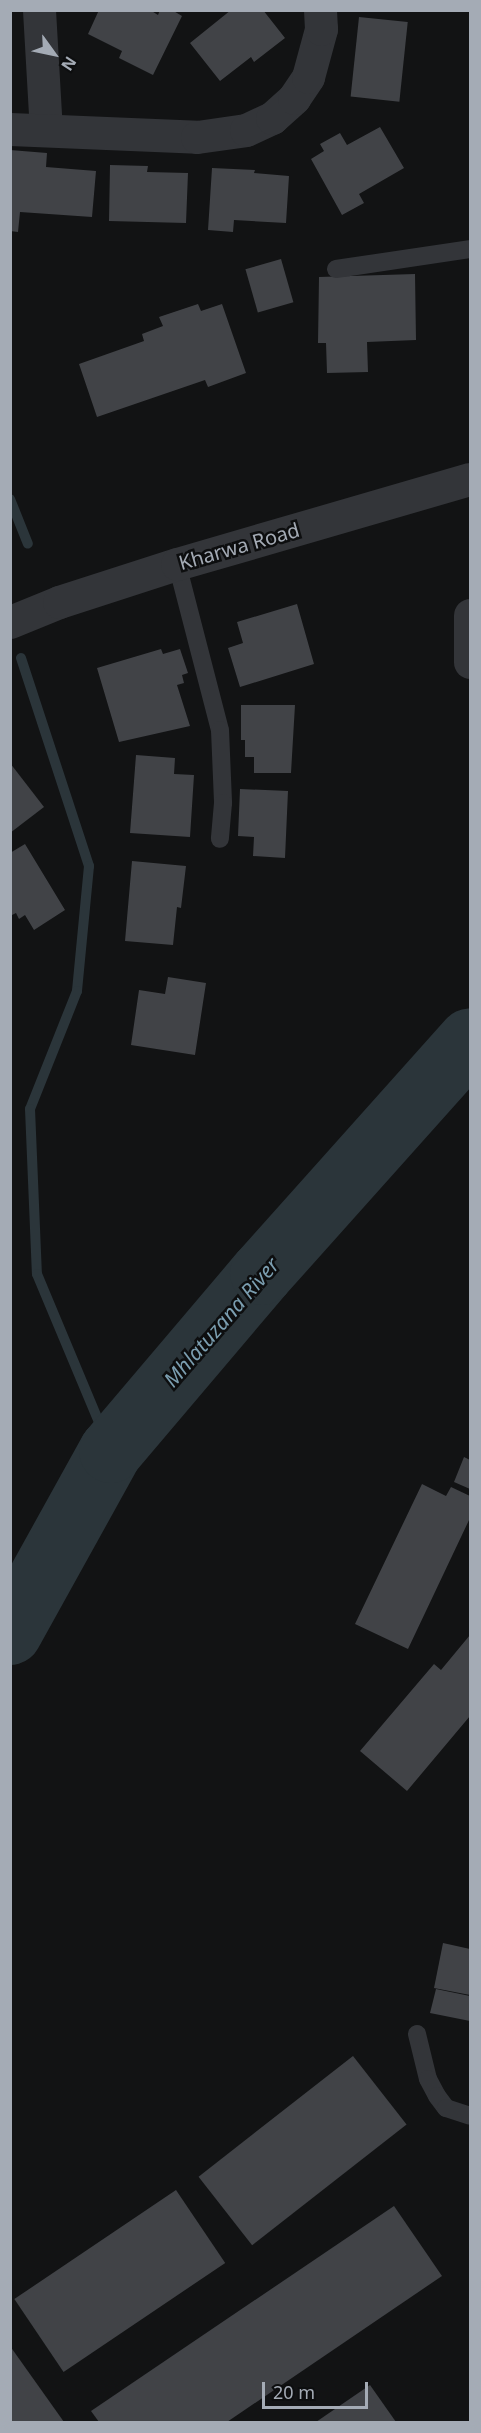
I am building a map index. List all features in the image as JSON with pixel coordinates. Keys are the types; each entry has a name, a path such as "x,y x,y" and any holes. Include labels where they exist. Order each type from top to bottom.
{"street":[{"path":"39,10 46,130"},
{"path":"10,129 197,137 246,130 272,118 294,98 308,77 321,29 320,10"},
{"name":"Kharwa Road","path":"10,622 59,602 177,564 471,479"},
{"path":"471,615 471,662"}],"lane":[{"path":"336,269 471,249"},
{"path":"177,564 220,730 222,803 219,839"},
{"path":"417,2034 428,2079 437,2096 446,2108 471,2116"}],"building":[{"path":"99,10 150,10 158,15 160,10 172,10 182,16 153,75 119,58 122,51 88,34"},
{"path":"231,10 263,10 285,38 254,62 251,57 220,81 190,43"},
{"path":"359,17 408,22 399,102 351,97"},
{"path":"380,127 404,168 359,194 364,203 342,215 311,159 324,151 320,144 340,133 347,145"},
{"path":"10,150 47,153 46,167 96,171 92,217 20,212 18,232 10,231"},
{"path":"110,165 148,166 147,172 188,173 186,223 109,221"},
{"path":"212,168 255,170 254,173 289,176 286,223 234,220 233,232 208,230"},
{"path":"281,259 293,302 258,312 245,269"},
{"path":"415,274 416,340 367,342 368,372 327,373 326,343 318,343 319,277"},
{"path":"198,304 201,311 222,304 246,373 208,387 205,380 97,417 79,364 144,341 142,334 163,326 159,317"},
{"path":"297,604 314,664 240,687 228,648 243,643 237,622"},
{"path":"161,649 163,654 180,649 188,673 182,675 184,683 177,685 190,726 119,742 97,668"},
{"path":"241,705 295,705 291,773 254,773 254,757 245,757 245,740 241,740"},
{"path":"136,755 175,758 174,774 194,775 190,837 130,833"},
{"path":"10,763 44,807 10,833"},
{"path":"240,789 288,791 285,858 253,856 254,837 238,836"},
{"path":"25,844 65,910 34,930 25,915 19,919 16,913 10,916 10,853"},
{"path":"132,861 186,866 181,908 177,907 173,945 125,941"},
{"path":"168,977 206,983 195,1055 131,1045 139,990 165,994"},
{"path":"464,1457 470,1460 470,1489 454,1482"},
{"path":"422,1484 446,1496 451,1487 470,1496 470,1518 408,1649 355,1624"},
{"path":"470,1635 470,1716 407,1791 360,1751 434,1664 441,1670"},
{"path":"443,1943 470,1949 470,1995 434,1988"},
{"path":"436,1989 470,1996 470,2021 430,2013"},
{"path":"353,2056 407,2125 252,2245 199,2177"},
{"path":"176,2190 225,2263 64,2372 14,2299"},
{"path":"394,2206 442,2276 227,2422 99,2422 91,2411"},
{"path":"10,2346 64,2422 10,2422"},
{"path":"370,2385 396,2422 316,2422"}],"waterway":[{"path":"10,499 28,544"},
{"path":"21,658 89,866 77,991 30,1109 37,1274 111,1451"},
{"name":"Mhlatuzana River","path":"10,1633 111,1451 262,1273 470,1040"}]}
